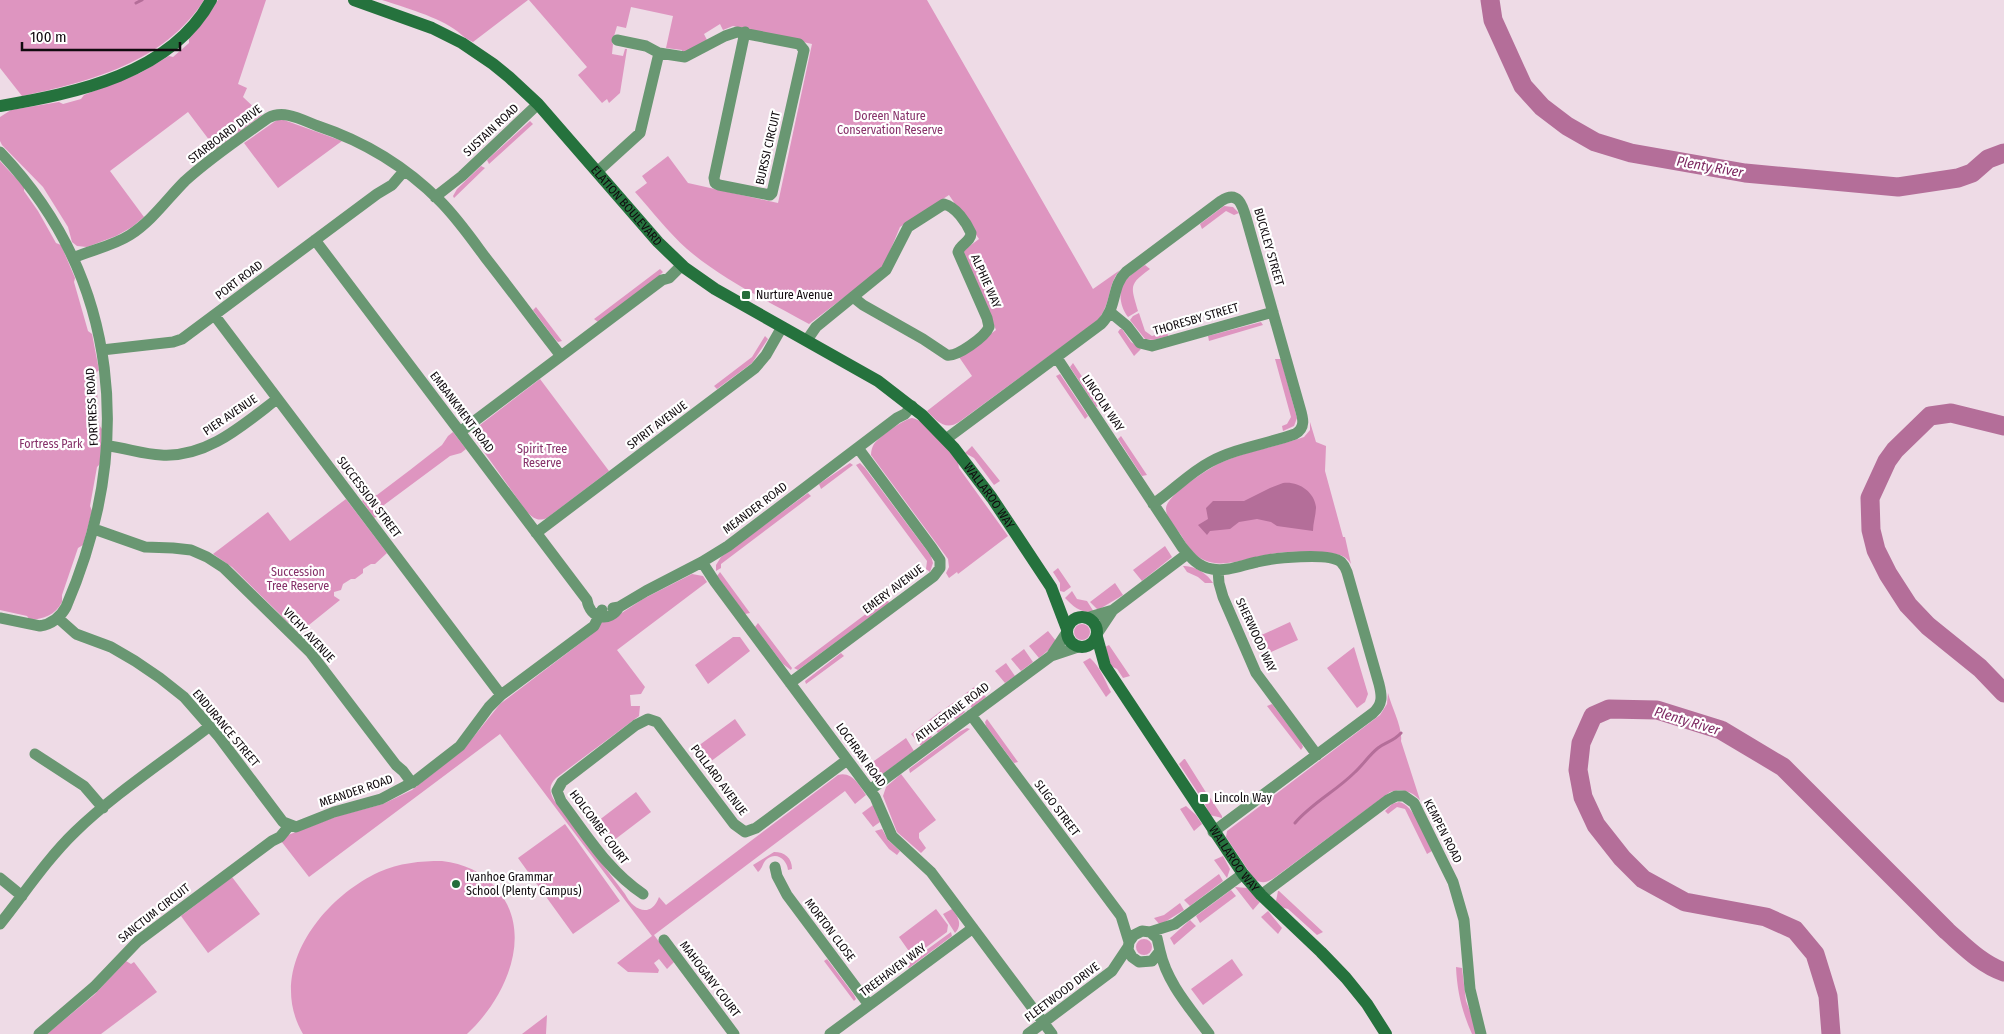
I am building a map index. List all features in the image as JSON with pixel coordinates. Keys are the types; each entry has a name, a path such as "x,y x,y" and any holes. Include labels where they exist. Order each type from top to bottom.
{"street":[{"path":"0,106 81,89 150,61 165,52 188,32 211,0"},
{"name":"ELATION BOULEVARD","path":"354,0 418,22 462,43 509,77 538,104 658,242 679,263 715,289 878,381 910,405"},
{"name":"BURSSI CIRCUIT","path":"617,40 646,46 659,53 685,57 731,33 745,32 799,44 804,50 770,195 719,186 714,178 745,32"},
{"path":"597,172 640,133 659,53"},
{"name":"SUSTAIN ROAD","path":"438,199 538,104"},
{"name":"STARBOARD DRIVE","path":"73,258 132,234 192,176 268,118 276,114 291,116 341,135 371,149 401,169 438,199 468,234 561,356"},
{"name":"FORTRESS ROAD","path":"0,152 33,189 56,224 73,258 92,310 102,350 108,400 108,446 103,483 94,529 70,600 58,618"},
{"name":"PORT ROAD","path":"102,350 177,341 215,316 377,194 392,176 401,169"},
{"name":"BUCKLEY STREET","path":"946,439 1095,329 1110,312 1118,282 1122,276 1224,199 1237,198 1244,209 1303,417 1303,424 1300,430 1291,435 1230,453 1211,461 1193,472 1154,504"},
{"name":"ALPHIE WAY","path":"807,340 816,327 886,270 908,227 940,206 948,205 955,210 971,233 969,240 960,246 958,252 987,318 989,327 986,333 951,356 863,306 853,297"},
{"name":"EMBANKMENT ROAD","path":"315,240 536,533 598,612"},
{"path":"460,432 662,280 669,278 679,263"},
{"name":"THORESBY STREET","path":"1110,312 1127,326 1140,343 1152,346 1273,312"},
{"name":"SUCCESSION STREET","path":"215,316 501,695"},
{"name":"SPIRIT AVENUE","path":"536,533 755,368 766,355 782,326"},
{"name":"LINCOLN WAY","path":"1057,358 1187,554 1202,566 1218,570"},
{"name":"PIER AVENUE","path":"108,446 159,455 177,455 198,450 225,437 277,399"},
{"name":"MEANDER ROAD","path":"286,824 296,827 341,810 374,802 410,784 447,758 460,746 501,695 594,626 598,612 610,617 619,607 640,594 702,562 728,546 898,418 910,405"},
{"name":"WALLAROO WAY","path":"910,405 946,439 992,498 1056,595 1068,608 1086,618"},
{"name":"EMERY AVENUE","path":"790,683 934,576 940,568 940,560 932,548 858,448"},
{"name":"VICHY AVENUE","path":"94,529 145,547 191,550 207,557 224,568 310,652 396,766 398,775 410,784"},
{"path":"1113,610 1076,619 1067,631 1070,641 1079,647 1090,645 1113,610 1187,554"},
{"path":"1213,832 1373,713 1382,701 1379,684 1342,562 1290,557 1259,561 1218,570"},
{"name":"LOCHRAN ROAD","path":"702,562 870,790 878,803 892,836 927,866 1052,1034"},
{"name":"SHERWOOD WAY","path":"1218,570 1223,597 1256,673 1317,755"},
{"name":"WALLAROO WAY","path":"1056,595 1067,631"},
{"path":"0,618 40,626 46,625 58,618"},
{"name":"ENDURANCE STREET","path":"58,618 76,634 110,647 154,673 184,697 210,726 286,824"},
{"path":"1086,618 1094,624 1097,635"},
{"name":"ATHLESTANE ROAD","path":"1051,656 1067,631"},
{"name":"WALLAROO WAY","path":"1097,635 1105,666 1213,832 1243,874 1260,895 1346,978 1367,1004 1386,1034"},
{"name":"WALLAROO WAY","path":"1079,647 1105,666"},
{"name":"ATHLESTANE ROAD","path":"870,790 1051,656 1079,647"},
{"name":"SLIGO STREET","path":"971,715 1121,916 1129,945"},
{"name":"POLLARD AVENUE","path":"648,719 654,719 662,727 734,824 745,832 756,828 847,760"},
{"name":"HOLCOMBE COURT","path":"644,894 612,870 561,801 557,791 562,782 636,725 648,719"},
{"path":"0,924 69,838 103,808 210,726"},
{"path":"35,754 84,786 103,808"},
{"name":"KEMPEN ROAD","path":"1260,895 1388,800 1400,796 1410,798 1448,870 1458,895 1466,932 1470,989 1481,1029 1485,1028 1488,1034"},
{"name":"SANCTUM CIRCUIT","path":"39,1034 94,987 138,941 272,841 286,824"},
{"name":"MORTON CLOSE","path":"775,867 777,876 787,895 868,1005"},
{"path":"1209,1034 1170,982 1132,957 1129,945 1137,933 1148,932 1175,924 1243,874"},
{"path":"0,878 22,896"},
{"name":"SLIGO STREET","path":"1121,916 1148,932"},
{"path":"1142,963 1152,961 1175,924"},
{"name":"TREEHAVEN WAY","path":"830,1034 973,928"},
{"path":"1148,932 1157,938 1170,982"},
{"name":"MAHOGANY COURT","path":"664,940 734,1034"},
{"name":"FLEETWOOD DRIVE","path":"1028,1034 1112,971 1129,945"},
{"name":"FLEETWOOD DRIVE","path":"1112,971 1142,963"}],"green space":[{"path":"0,0 204,0 188,21 169,39 147,54 99,76 22,96 0,68"},
{"path":"218,0 266,0 238,84 247,88 243,97 262,115 216,149 188,112 110,171 144,217 132,227 116,236 87,247 77,246 72,242 68,227 43,187 2,145 0,141 0,117 11,110 59,102 63,104 81,99 84,95 140,73 169,56 173,57 189,43 189,39"},
{"path":"382,0 528,0 473,42 441,21"},
{"name":"Doreen Nature Conservation Reserve","path":"529,0 927,0 1093,289 1120,270 1113,281 1102,315 1097,321 959,422 954,425 942,424 927,411 972,376 959,357 996,330 963,251 979,239 949,195 900,227 883,268 809,324 715,271 673,236 635,192 647,183 642,176 668,156 688,183 778,203 812,44 733,26 723,30 720,24 704,34 707,40 686,52 682,52 682,50 666,48 673,16 631,7 626,28 617,26 612,43 612,54 623,56 625,49 627,49 620,93 609,103 607,99 602,103 578,75 587,67"},
{"path":"277,120 284,120 342,141 278,188 244,143"},
{"path":"530,121 533,124 489,164 487,160"},
{"name":"Fortress Park","path":"0,161 24,187 24,191 56,243 61,245 75,278 74,282 88,331 92,334 99,370 96,373 99,425 102,429 100,464 97,467 90,506 92,511 83,545 78,548 62,595 62,602 49,616 30,620 27,616 0,610"},
{"path":"481,166 485,168 454,198 453,196 457,189"},
{"path":"1224,206 1233,207 1239,213 1234,215 1226,211 1202,229 1200,224"},
{"path":"1145,265 1150,269 1138,279 1133,287 1138,311 1128,317 1121,304 1121,289 1128,278"},
{"path":"660,269 663,272 658,277 598,322 594,319"},
{"path":"536,307 562,341 558,342 554,338 533,310"},
{"path":"1139,313 1145,331 1152,336 1167,331 1168,336 1154,340 1145,339 1130,320"},
{"path":"1261,322 1263,325 1209,341 1208,336"},
{"path":"1122,329 1131,342 1141,349 1134,356 1118,332"},
{"path":"765,336 768,339 752,363 717,389 714,386 752,357"},
{"path":"1275,359 1281,359 1297,418 1294,426 1283,431 1282,426 1287,424 1291,417"},
{"path":"1073,363 1101,405 1096,407 1070,367"},
{"path":"1060,374 1088,416 1085,419 1056,376"},
{"name":"Spirit Tree Reserve","path":"540,379 609,471 547,518 541,520 534,518 527,512 474,438 475,430 480,425"},
{"path":"912,418 924,424 943,443 1008,536 958,574 957,572 949,578 946,573 949,567 948,559 871,455 873,445 881,437"},
{"path":"1310,422 1316,442 1326,446 1325,471 1351,564 1349,560 1339,555 1313,552 1269,554 1230,563 1212,563 1193,553 1168,516 1166,509 1172,497 1188,483 1220,463 1240,455 1304,437 1310,430"},
{"path":"453,432 466,449 461,453 450,456 384,505 380,514 374,518 362,501 367,497 377,495 410,470 442,445"},
{"path":"1121,436 1147,475 1142,476 1118,439"},
{"path":"972,446 1000,481 994,485 974,458 965,453"},
{"path":"850,463 853,465 821,489 819,484"},
{"path":"860,463 931,556 933,563 930,572 926,569 927,561 856,465"},
{"path":"808,493 811,496 721,564 721,568 716,571 716,565 721,557"},
{"name":"Succession Tree Reserve","path":"346,499 387,553 375,564 371,564 363,569 363,573 355,579 351,579 343,584 341,590 334,592 334,596 340,600 299,633 232,567 213,554 268,512 290,541"},
{"path":"1165,546 1172,557 1142,581 1133,570"},
{"path":"1183,566 1192,567 1200,571 1208,576 1213,583 1205,583 1187,572"},
{"path":"1058,568 1071,587 1064,592 1060,591 1060,583 1053,572"},
{"path":"720,572 750,613 745,614 717,576"},
{"path":"692,574 703,576 707,582 617,650 645,687 641,694 630,695 631,706 640,706 639,716 556,778 551,786 551,794 554,800 628,900 642,910 651,908 656,904 659,897 666,905 838,775 843,774 851,777 858,783 866,795 855,804 845,791 654,935 674,962 667,969 659,959 654,963 659,970 658,973 628,972 617,963 652,936 500,734 309,877 281,841 288,835 338,816 383,804 412,790 463,750 500,704 591,635 601,622 611,620 643,599"},
{"path":"1115,583 1123,595 1098,610 1090,602"},
{"path":"1072,591 1077,599 1087,601 1094,612 1074,607 1065,598"},
{"path":"887,598 889,603 798,670 794,668"},
{"path":"1290,622 1298,640 1262,656 1255,638"},
{"path":"758,623 792,668 791,670 783,664 755,627"},
{"path":"1082,624 1090,632 1082,640 1074,632"},
{"path":"1048,631 1056,641 1039,658 1029,646"},
{"path":"733,637 740,637 750,651 708,684 695,665"},
{"path":"1109,645 1130,676 1123,678 1117,669 1111,666 1105,647"},
{"path":"1354,647 1368,694 1365,702 1357,708 1327,668"},
{"path":"1024,649 1033,662 1021,671 1011,659"},
{"path":"841,653 844,656 806,684 805,681"},
{"path":"1090,658 1100,670 1111,692 1106,697 1083,662"},
{"path":"1006,663 1015,676 1005,683 995,671"},
{"path":"977,685 986,697 972,708 962,696"},
{"path":"1388,693 1399,724 1401,741 1420,800 1406,791 1390,792 1274,878 1264,882 1254,879 1226,837 1227,831 1380,715 1387,704"},
{"path":"957,700 965,712 956,720 946,708"},
{"path":"1272,704 1301,742 1303,747 1301,750 1267,706"},
{"path":"941,711 949,724 938,733 928,721"},
{"path":"735,719 746,735 706,765 694,749"},
{"path":"987,719 1018,762 1014,763 986,726 985,722"},
{"path":"923,725 932,737 921,746 911,734"},
{"path":"967,728 970,729 910,773 909,769"},
{"path":"906,738 914,751 877,777 867,766"},
{"path":"1184,759 1207,794 1200,796 1179,764"},
{"path":"901,774 936,820 919,833 919,838 926,848 921,853 897,832 883,796 886,787"},
{"path":"636,792 651,812 609,844 594,824"},
{"path":"1209,796 1222,818 1210,815 1203,800"},
{"path":"1399,802 1410,809 1432,851 1427,854 1405,809 1397,807 1388,814 1385,811 1392,804"},
{"path":"873,805 880,822 873,827 862,813"},
{"path":"1186,806 1202,824 1194,831 1180,809"},
{"path":"565,824 620,901 573,934 518,858"},
{"path":"882,829 888,840 900,851 897,855 889,849 875,831"},
{"path":"774,852 787,856 791,862 792,869 788,870 784,860 774,856 765,861 758,872 753,865"},
{"path":"1223,856 1230,869 1227,878 1214,860"},
{"path":"442,861 472,869 491,882 508,906 514,925 511,965 493,1003 481,1020 467,1034 303,1034 293,1010 291,986 295,962 305,940 320,919 337,900 358,884 379,872 394,866 410,863"},
{"path":"1219,874 1223,881 1190,906 1184,900"},
{"path":"232,877 260,914 208,953 181,916"},
{"path":"1235,887 1247,888 1260,902 1253,910"},
{"path":"1231,890 1236,896 1200,923 1196,916"},
{"path":"1278,891 1323,932 1317,935 1288,909 1280,907 1276,901"},
{"path":"1180,903 1184,910 1160,925 1154,918 1164,915"},
{"path":"936,909 948,925 947,932 913,957 899,937"},
{"path":"952,909 958,918 959,924 955,933 943,914"},
{"path":"1268,911 1282,928 1278,934 1261,917"},
{"path":"1190,920 1196,926 1174,945 1170,938"},
{"path":"951,932 952,936 909,968 906,965"},
{"path":"1144,939 1152,947 1144,955 1136,947"},
{"path":"827,959 854,995 856,999 854,1001 824,961"},
{"path":"1232,959 1243,975 1203,1005 1191,989"},
{"path":"126,961 131,964 134,962 157,992 101,1034 47,1034 94,995"},
{"path":"1456,967 1462,968 1466,1001 1479,1034 1472,1034 1465,1018 1459,993"},
{"path":"547,1015 546,1034 522,1034"}],"shaded area":[{"path":"1283,483 1300,485 1312,496 1316,507 1313,531 1277,526 1271,522 1257,519 1239,522 1230,529 1210,531 1207,535 1198,525 1208,519 1206,508 1213,501 1244,501"}],"waterway":[{"path":"136,3 142,0"},
{"name":"Plenty River","path":"1490,0 1493,20 1523,86 1542,107 1567,126 1595,142 1631,153 1745,173 1898,187 1958,178 1972,173 1988,159 2004,153"},
{"name":"Plenty River","path":"2004,426 1951,413 1930,416 1895,450 1887,461 1870,498 1871,530 1876,550 1888,574 1908,605 1928,626 1980,668 2004,693"},
{"name":"Plenty River","path":"1831,1034 1828,996 1815,954 1795,930 1766,917 1685,902 1643,879 1622,858 1596,825 1583,797 1578,770 1581,743 1593,716 1609,709 1657,710 1721,730 1783,767 1947,931 1980,959 2004,972"},
{"path":"1295,823 1309,809 1347,779 1375,751 1401,733"}],"place":[{"name":"Nurture Avenue","path":"746,295"},
{"name":"Lincoln Way","path":"1204,798"},
{"name":"Ivanhoe Grammar School (Plenty Campus)","path":"456,884"}]}
